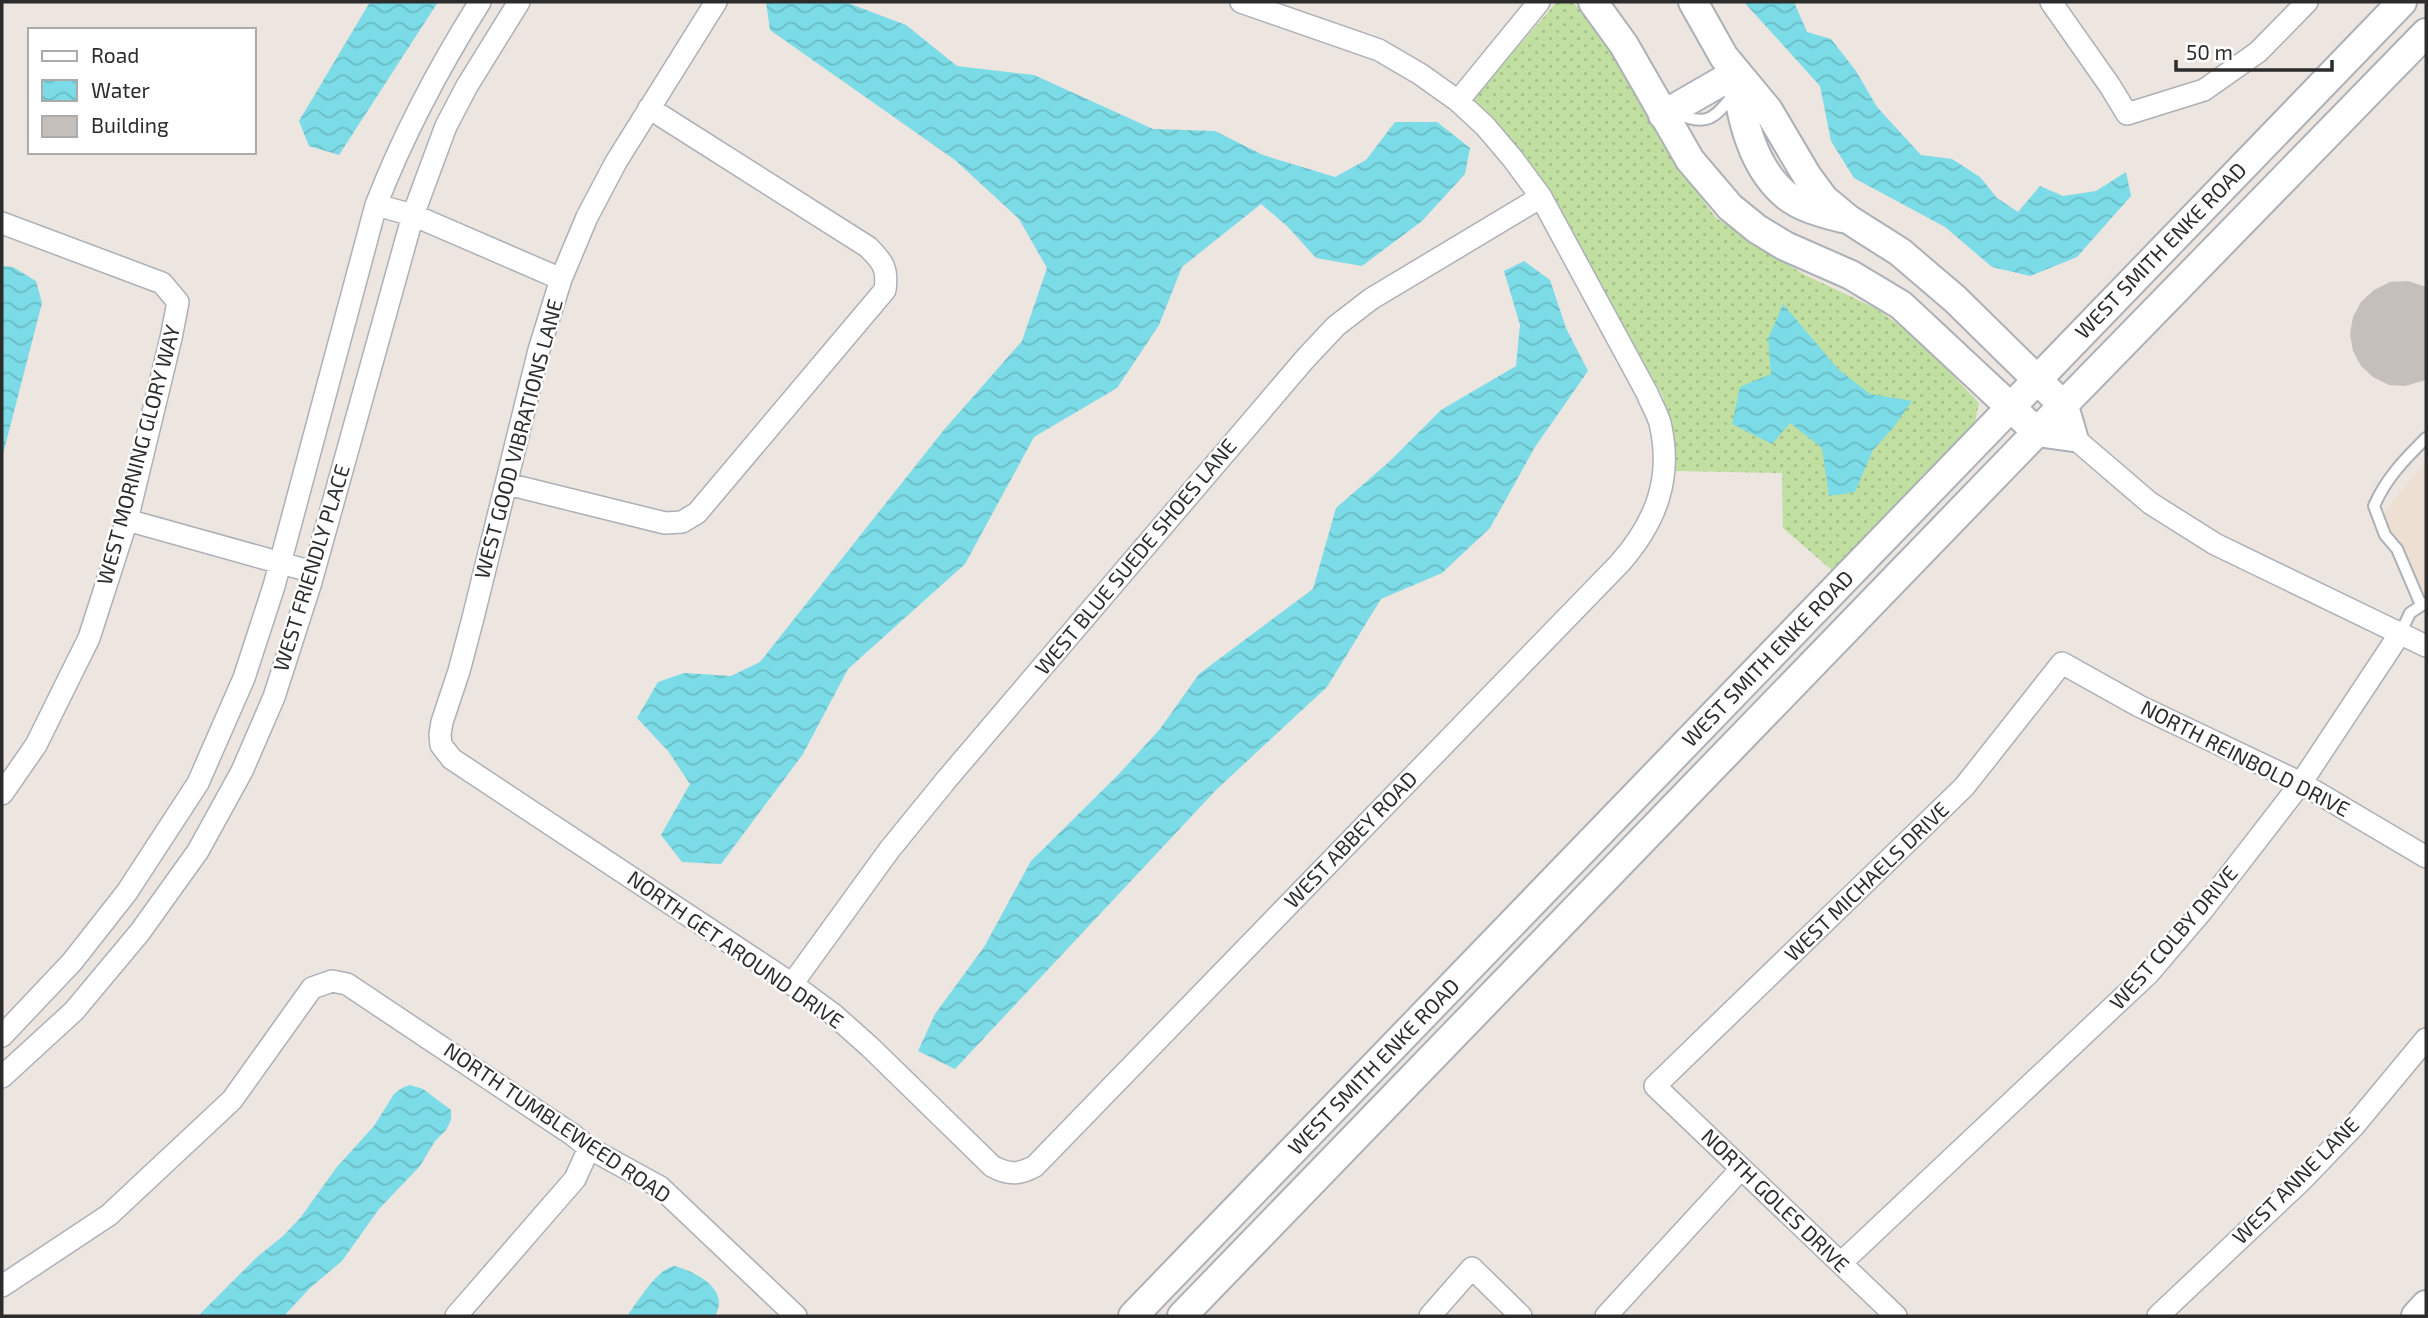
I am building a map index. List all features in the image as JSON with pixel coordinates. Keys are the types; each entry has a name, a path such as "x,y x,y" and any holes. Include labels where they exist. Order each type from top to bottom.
{"street":[{"name":"WEST FRIENDLY PLACE","path":"2,1037 72,962 119,902 198,783 244,678 281,562 376,205 416,111 480,2"},
{"name":"WEST FRIENDLY PLACE","path":"2,1077 74,1011 140,932 198,851 242,771 274,696 313,572 413,215 446,127 467,86 519,2"},
{"name":"WEST GOOD VIBRATIONS LANE","path":"441,745 442,722 459,671 539,350 561,279 587,217 616,162 716,2"},
{"name":"WEST ABBEY ROAD","path":"1014,1174 1035,1166 1620,563 1640,540 1654,513 1662,485 1664,452 1660,422 1647,393 1541,197 1485,126 1458,101 1379,50 1241,2"},
{"path":"1458,101 1539,2"},
{"path":"1593,2 1625,45 1668,113 1690,160 1730,207 1757,229 1785,246 1851,275 1901,305 2037,432 2073,436"},
{"path":"1672,2 1690,13 1712,34"},
{"path":"1693,2 1737,80 1768,110 1807,176 1824,199 1848,219 1900,252 1928,274 2064,406 2073,436 2150,503 2215,544 2426,646"},
{"path":"2051,2 2127,114 2204,90 2258,52 2308,2"},
{"name":"WEST SMITH ENKE ROAD","path":"1133,1316 2402,2"},
{"name":"WEST SMITH ENKE ROAD","path":"1182,1316 2426,33"},
{"path":"1668,113 1737,80"},
{"path":"507,484 665,523 682,522 697,513 885,290 887,274 880,258 868,247 649,108"},
{"name":"WEST BLUE SUEDE SHOES LANE","path":"792,984 882,860 939,789 1336,326 1371,299 1541,197"},
{"path":"376,205 413,215 561,279"},
{"name":"WEST MORNING GLORY WAY","path":"2,223 162,282 178,302 172,338 127,520 89,638 36,746 2,794"},
{"path":"127,520 313,572"},
{"name":"WEST COLBY DRIVE","path":"1841,1263 2149,973 2202,911 2301,783 2401,632"},
{"name":"NORTH REINBOLD DRIVE","path":"2063,663 2139,706 2301,783 2426,857"},
{"name":"WEST MICHAELS DRIVE","path":"1655,1086 1964,787 2063,663"},
{"name":"NORTH GET AROUND DRIVE","path":"441,745 452,760 792,984 834,1015 992,1166 1014,1174"},
{"name":"NORTH TUMBLEWEED ROAD","path":"2,1286 109,1215 232,1100 312,988 332,981 347,984 589,1147 660,1187 796,1316"},
{"name":"WEST ANNE LANE","path":"2158,1316 2319,1162 2426,1039"},
{"name":"NORTH GOLES DRIVE","path":"1655,1086 1896,1316"},
{"path":"456,1316 575,1179 589,1147"},
{"path":"1606,1316 1741,1169"},
{"path":"1430,1316 1472,1268 1521,1316"},
{"path":"2416,1316 2426,1305"}],"lane":[{"path":"2401,632 2410,613 2424,603 2397,549 2385,535 2374,506 2382,487 2395,469 2426,438"}],"shaded area":[{"path":"2426,462 2426,594 2378,520"}],"green space":[{"path":"1557,2 1572,2 1605,35 1679,168 1716,218 1803,274 1875,308 1916,337 1979,403 1975,422 1834,572 1783,528 1782,473 1676,471 1663,397 1599,281 1524,155 1471,100"}],"water":[{"path":"370,2 438,2 339,155 309,146 299,121"},
{"path":"766,2 845,2 906,25 957,66 1034,75 1153,129 1215,131 1263,155 1335,177 1366,160 1395,122 1437,122 1470,148 1465,174 1422,221 1362,266 1316,258 1287,226 1261,204 1182,267 1159,325 1117,388 1034,437 965,564 848,669 803,754 721,864 682,862 661,835 690,784 668,751 637,718 658,682 684,673 731,676 760,662 943,431 1022,341 1047,268 1019,219 955,160 770,30"},
{"path":"1744,2 1794,2 1807,32 1831,39 1856,71 1877,107 1921,155 1952,159 1980,177 1997,198 2018,212 2040,186 2063,196 2096,191 2126,172 2131,196 2077,257 2030,276 1992,267 1945,227 1854,178 1831,141 1820,86"},
{"path":"1524,261 1550,280 1566,328 1588,371 1535,447 1490,528 1442,573 1381,599 1327,687 1217,789 955,1069 918,1051 935,1014 984,947 1031,861 1118,775 1160,729 1199,674 1313,589 1336,508 1390,461 1441,410 1516,366 1520,325 1504,271"},
{"path":"2,266 13,267 36,281 42,303 2,458"},
{"path":"1783,304 1838,369 1870,394 1912,401 1873,450 1855,492 1829,496 1822,448 1790,423 1772,444 1732,424 1740,387 1771,374 1768,339"},
{"path":"410,1085 423,1089 451,1110 451,1120 420,1166 379,1209 342,1261 310,1288 284,1316 198,1316 301,1217 336,1168 374,1126 394,1094"},
{"path":"675,1266 701,1277 715,1290 719,1306 715,1316 627,1316 655,1279 668,1268"}],"building":[{"path":"2408,281 2426,287 2426,380 2405,386 2389,385 2373,377 2361,366 2353,351 2350,334 2353,317 2361,302 2374,290 2390,282"}]}
